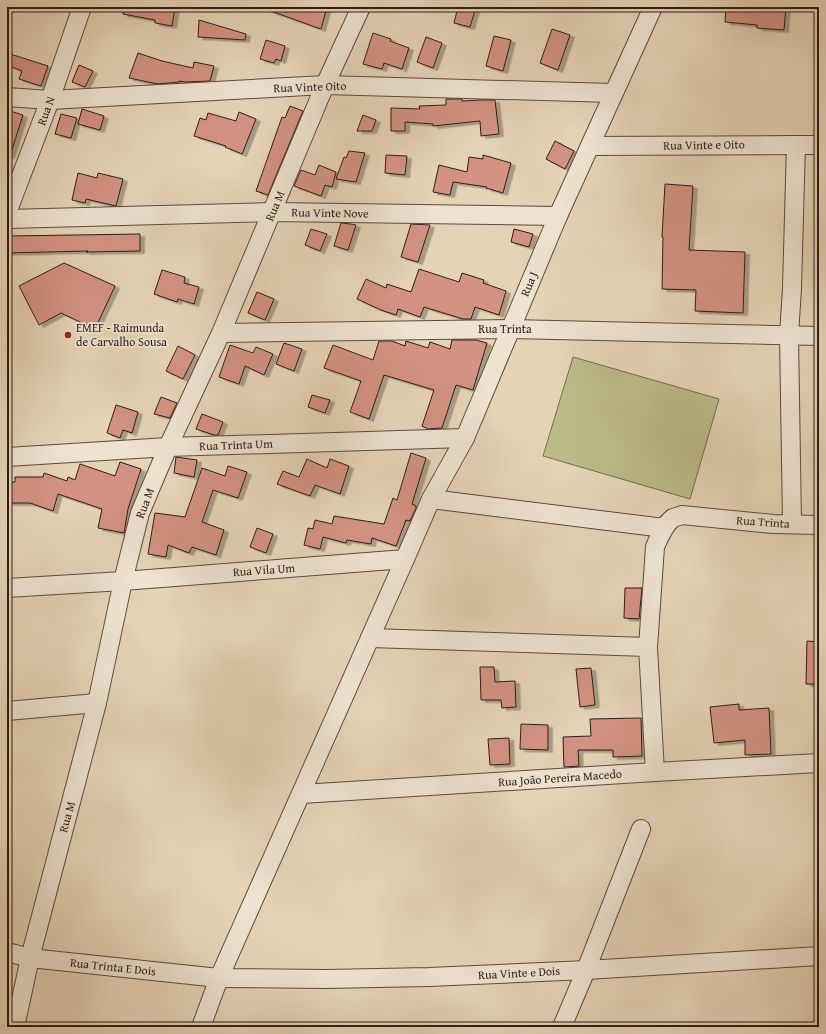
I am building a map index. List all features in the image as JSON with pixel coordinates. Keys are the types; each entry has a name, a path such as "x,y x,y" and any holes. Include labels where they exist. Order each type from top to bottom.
{"street":[{"name":"Rua N","path":"7,213 50,100 82,7"},
{"name":"Rua M","path":"15,1027 30,958 97,703 123,581 140,513 168,447 221,333 325,85 361,7"},
{"name":"Rua J","path":"201,1027 219,978 431,499 465,438 558,216 652,7"},
{"name":"Rua Vinte Oito","path":"7,97 50,100 325,85 614,93"},
{"path":"792,524 789,335 792,288 796,145"},
{"name":"Rua Vinte e Oito","path":"590,146 819,145"},
{"name":"Rua Vinte Nove","path":"7,219 272,212 558,216"},
{"name":"Rua Trinta","path":"221,333 510,329 819,336"},
{"name":"Rua Trinta Um","path":"7,457 168,447 465,438"},
{"path":"431,499 664,528 655,547 648,647 655,772"},
{"name":"Rua Trinta","path":"664,528 673,518 682,515 773,524 819,525"},
{"name":"Rua Vila Um","path":"7,588 123,581 405,559"},
{"path":"370,638 648,647"},
{"path":"7,711 97,703"},
{"name":"Rua João Pereira Macedo","path":"301,794 819,763"},
{"path":"562,1027 641,829"},
{"name":"Rua Trinta E Dois","path":"7,952 30,958 219,978"},
{"name":"Rua Vinte e Dois","path":"219,978 326,979 421,977 586,970 819,956"}],"green space":[{"path":"573,357 719,399 690,499 543,456"}],"building":[{"path":"123,7 175,7 172,26 155,23 155,20 123,14"},
{"path":"265,7 327,7 321,29 265,9"},
{"path":"458,7 476,7 470,27 454,23"},
{"path":"726,7 786,7 784,30 757,28 757,25 725,22"},
{"path":"199,20 246,34 245,40 198,37"},
{"path":"552,29 570,35 558,70 540,63"},
{"path":"373,33 391,39 390,41 409,48 402,69 384,63 382,69 363,64"},
{"path":"494,36 511,40 503,71 486,66"},
{"path":"426,37 442,43 433,68 417,62"},
{"path":"266,40 285,46 281,61 276,59 274,63 260,59"},
{"path":"7,53 48,66 41,86 19,79 22,71 7,65"},
{"path":"138,53 162,61 193,68 194,62 214,66 210,81 179,81 158,84 129,78"},
{"path":"79,65 93,71 85,87 72,82"},
{"path":"446,99 462,99 462,101 495,100 499,134 481,136 480,121 433,126 433,124 405,122 405,131 391,131 391,108 420,109 419,106 446,105"},
{"path":"290,106 303,111 268,195 256,191 282,117 285,118"},
{"path":"82,109 104,116 100,130 78,124"},
{"path":"7,110 23,115 10,156 7,156"},
{"path":"239,112 256,119 242,154 225,147 226,146 194,136 200,118 206,120 208,113 236,121"},
{"path":"61,114 77,118 71,138 55,134"},
{"path":"363,115 376,120 372,131 357,131"},
{"path":"555,141 574,151 565,169 546,159"},
{"path":"349,151 365,153 356,182 336,179 344,157 346,158"},
{"path":"386,155 407,156 405,175 385,173"},
{"path":"483,155 511,163 503,193 486,188 487,187 453,182 450,195 433,192 439,165 467,172 469,157 483,159"},
{"path":"319,165 336,172 332,187 325,185 321,196 294,186 301,170 315,175"},
{"path":"78,173 97,178 98,173 123,179 116,206 86,199 85,203 72,200"},
{"path":"665,184 693,186 689,250 745,252 743,313 695,311 696,290 662,289 662,237"},
{"path":"341,223 356,225 348,250 334,246"},
{"path":"411,224 430,225 418,262 401,257"},
{"path":"311,229 327,234 320,251 305,245"},
{"path":"514,229 533,234 529,247 511,242"},
{"path":"140,234 140,251 7,253 7,236"},
{"path":"64,263 115,286 95,329 61,313 39,325 19,286"},
{"path":"419,269 459,282 462,273 484,280 483,283 506,291 499,315 475,307 471,319 463,319 424,307 420,317 398,309 396,315 357,299 366,279 386,288 387,284 411,292"},
{"path":"162,270 185,277 184,283 199,287 194,304 178,299 177,302 154,294"},
{"path":"257,292 274,299 265,320 248,313"},
{"path":"452,340 476,340 487,343 473,390 456,385 442,428 428,429 422,426 434,390 384,375 369,419 350,412 361,381 324,368 333,345 373,360 379,341 392,341 405,346 406,341 428,348 430,342 450,349"},
{"path":"284,343 302,349 294,371 276,364"},
{"path":"230,345 253,353 256,347 273,354 264,375 245,366 239,384 219,377"},
{"path":"178,346 195,355 183,379 166,371"},
{"path":"312,395 330,400 325,413 308,407"},
{"path":"161,397 177,403 170,418 154,414"},
{"path":"116,405 138,412 132,433 123,430 120,438 107,433"},
{"path":"202,414 223,422 218,435 196,429"},
{"path":"411,453 426,458 412,504 416,506 416,508 410,521 406,520 396,546 372,538 371,544 347,540 346,543 323,537 320,549 304,545 308,528 313,529 315,520 332,524 334,516 384,524 393,498 397,500"},
{"path":"176,457 197,460 194,477 174,473"},
{"path":"307,459 327,468 330,459 349,466 340,494 315,485 310,496 277,484 283,471 299,477"},
{"path":"120,462 141,469 128,509 124,533 98,528 102,509 58,494 53,511 30,503 7,503 7,482 15,482 15,477 43,477 44,473 67,481 68,477 75,480 80,464 115,476"},
{"path":"228,466 247,472 238,498 213,490 202,522 224,530 216,555 192,547 189,553 168,545 166,557 148,554 155,513 185,517 202,468 225,476"},
{"path":"257,528 273,534 266,553 250,547"},
{"path":"625,588 642,588 639,619 624,618"},
{"path":"807,641 819,642 819,684 806,684"},
{"path":"480,667 494,667 495,682 515,681 516,707 502,708 501,700 481,700"},
{"path":"591,668 595,705 580,707 576,669"},
{"path":"739,704 739,710 769,708 771,754 745,755 745,740 714,743 710,707"},
{"path":"641,718 642,756 613,757 613,750 578,750 579,766 564,767 563,737 591,736 590,719"},
{"path":"521,724 548,725 548,750 520,749"},
{"path":"509,738 510,764 490,765 488,739"}],"place":[{"name":"EMEF - Raimunda de Carvalho Sousa","path":"68,335"}]}
